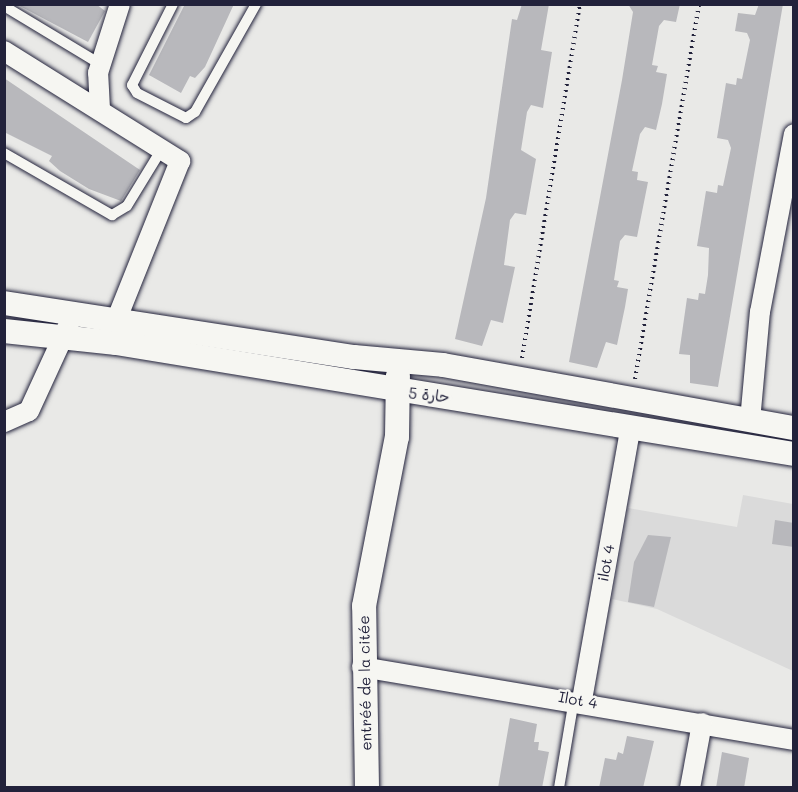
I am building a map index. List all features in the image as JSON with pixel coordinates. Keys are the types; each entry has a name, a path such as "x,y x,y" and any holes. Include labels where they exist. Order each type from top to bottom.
{"street":[{"path":"100,109 100,64 120,4"},
{"path":"4,51 163,147 180,161 180,170 118,316"},
{"path":"750,421 760,312 794,134"},
{"name":"حارة 5","path":"4,303 118,316 431,364 794,428"},
{"path":"4,422 29,411 75,310"},
{"name":"حارة 5","path":"4,331 64,337 396,391 631,426 794,454"},
{"name":"entréé de la citée","path":"367,788 362,667 369,573 397,438 396,391 402,361"},
{"name":"entréé de la citée","path":"397,438 423,395 431,364"},
{"name":"ilot 4","path":"578,700 631,426"},
{"name":"Ilot 4","path":"362,667 578,700 794,740"},
{"path":"690,788 702,723"}],"lane":[{"path":"173,4 132,85 137,93 186,118 195,112 256,4"},
{"path":"4,6 100,64"},
{"path":"4,153 103,214 112,215 127,206 163,147"},
{"path":"559,788 578,700"}],"path":[{"path":"519,379 580,4"},
{"path":"631,400 699,4"}],"shaded area":[{"path":"743,495 793,504 793,671 657,609 612,599 628,508 737,527"}],"building":[{"path":"16,4 96,4 105,11 88,42"},
{"path":"185,4 234,4 205,67 195,78 190,76 181,93 149,75"},
{"path":"522,4 549,4 541,50 552,52 543,108 531,105 527,112 521,150 536,159 526,215 515,213 510,220 504,265 515,267 503,323 491,320 482,346 455,339 486,198 512,19 517,20"},
{"path":"628,4 680,4 676,22 664,20 659,26 652,65 658,66 656,72 667,74 662,104 656,130 645,127 640,134 632,171 638,172 637,180 648,182 637,237 625,235 620,241 614,280 619,281 617,287 628,289 617,345 606,342 597,368 569,362 622,80 633,12"},
{"path":"759,4 783,4 718,387 690,383 690,355 679,354 687,298 698,300 699,293 705,294 709,248 697,246 706,191 717,193 718,185 723,186 731,148 728,140 717,138 726,83 736,85 737,78 742,79 750,40 747,33 735,31 738,13 755,15"},
{"path":"4,78 140,170 121,201 89,189 60,171 49,161 52,156 4,132"},
{"path":"775,520 794,523 794,547 772,544"},
{"path":"648,535 671,537 654,607 628,602 634,562"},
{"path":"510,718 537,724 534,742 539,742 538,750 549,752 542,788 498,788"},
{"path":"627,736 654,741 643,788 599,788 605,758 616,760 618,752 623,754"},
{"path":"722,752 749,758 744,788 716,788"}]}
